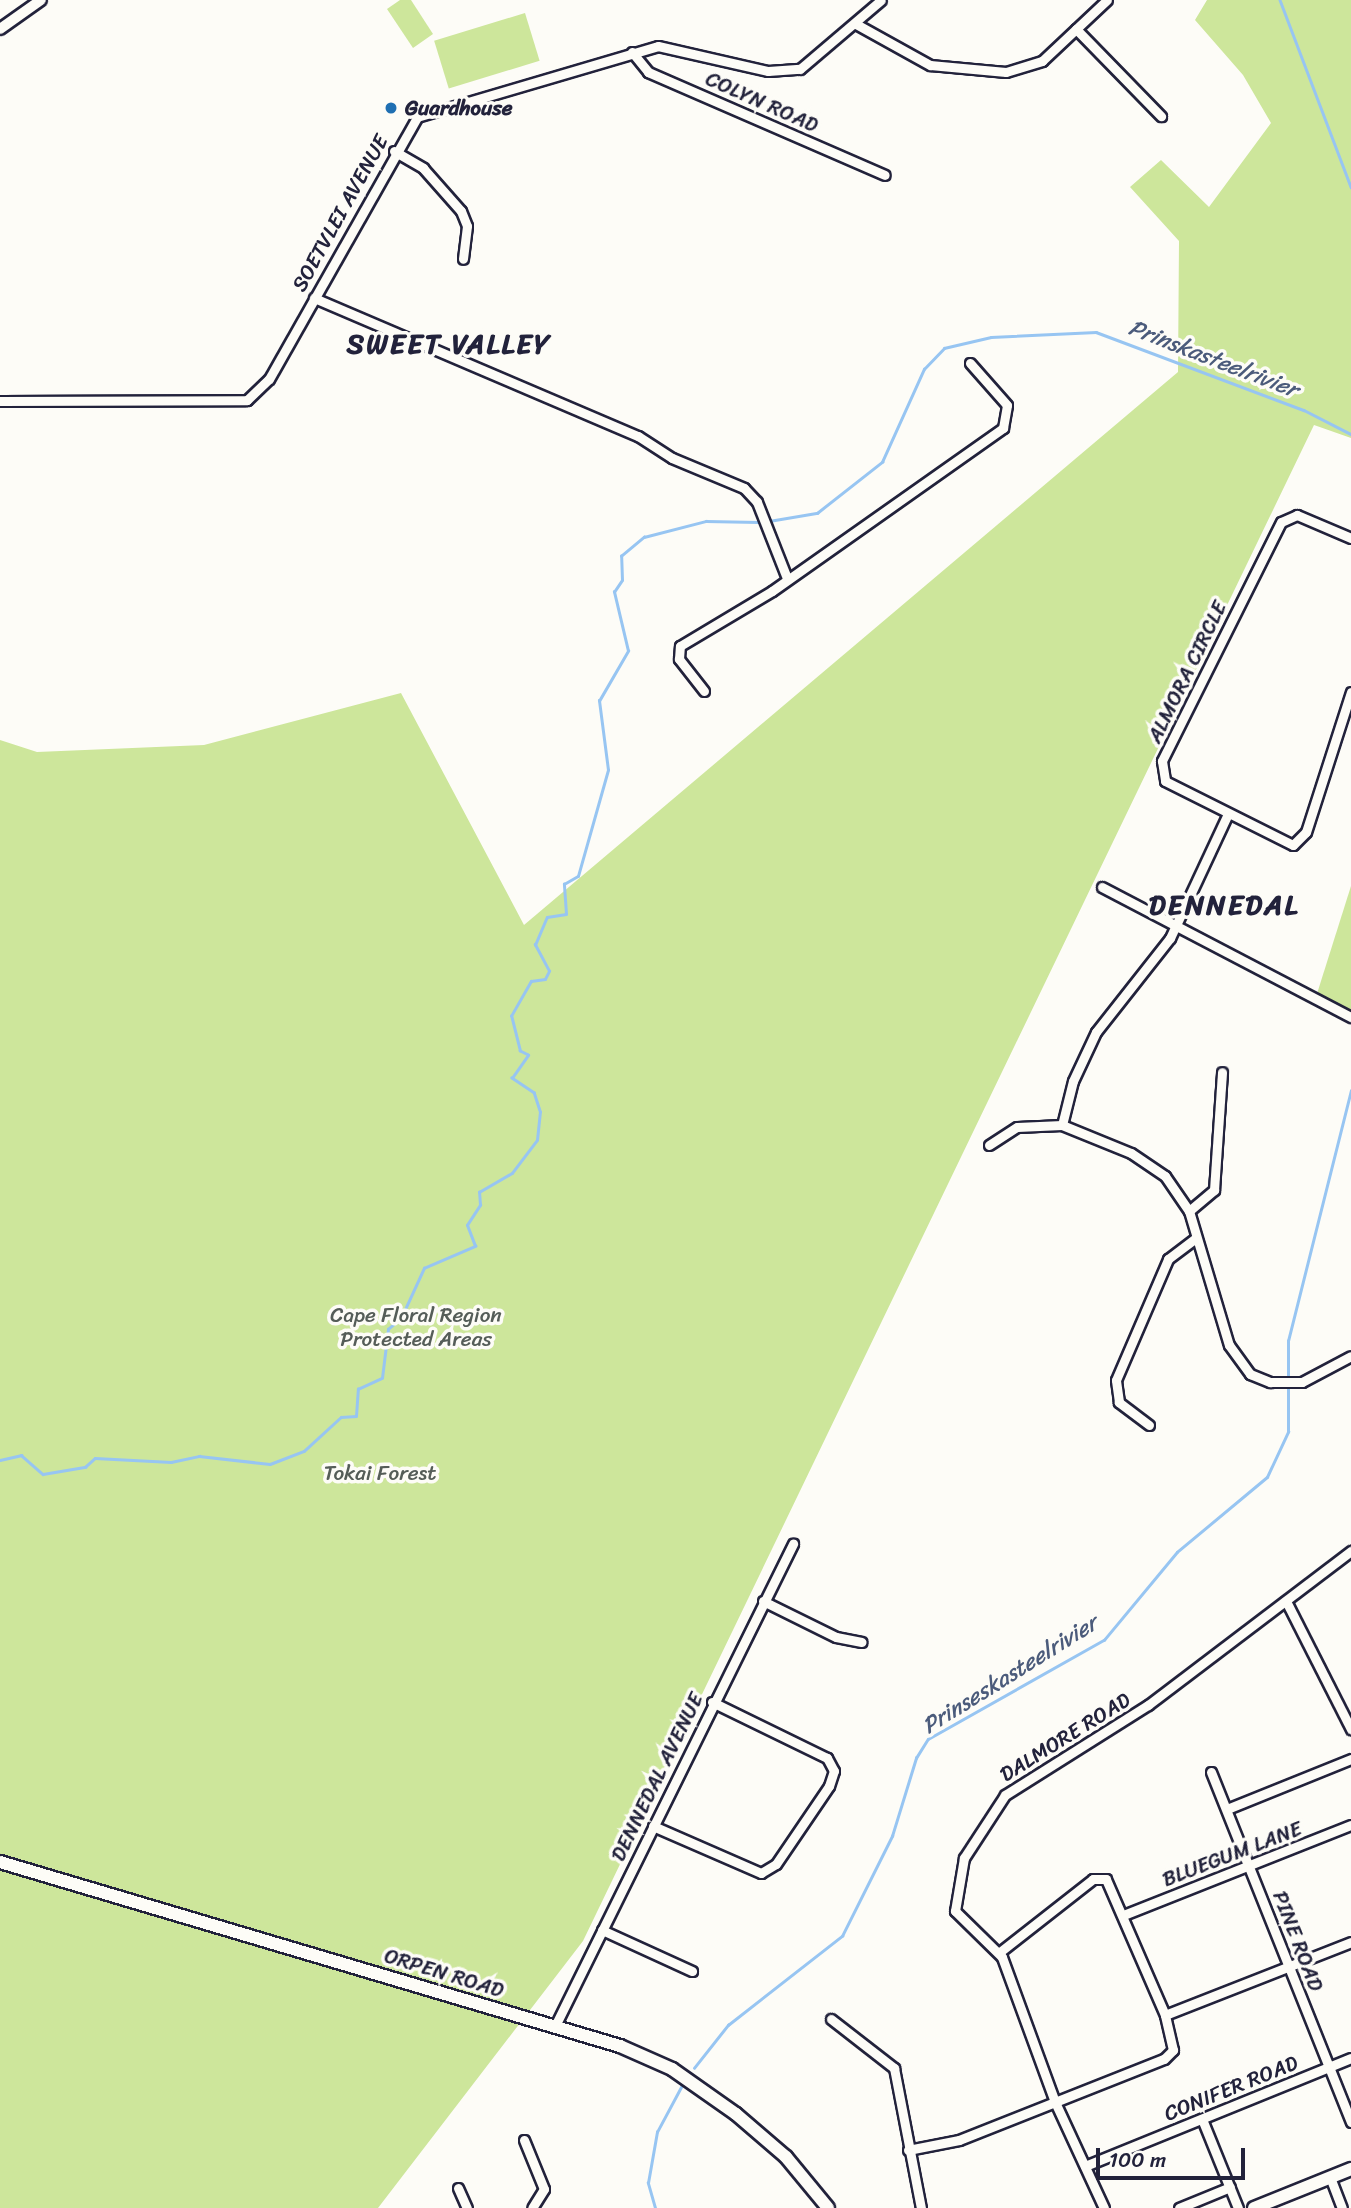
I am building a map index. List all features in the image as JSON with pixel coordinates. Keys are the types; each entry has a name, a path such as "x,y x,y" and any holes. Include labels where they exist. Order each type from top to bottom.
{"main road":[{"name":"ORPEN ROAD","path":"0,1862 555,2026 672,2069 786,2157 828,2208"},
{"path":"1254,2208 1351,2169"}],"street":[{"path":"0,29 41,0"},
{"name":"SOETVLEI AVENUE","path":"0,401 247,400 264,387 394,151 417,117 632,52 684,47 789,72 812,62 881,0"},
{"path":"856,24 930,65 1006,72 1042,61 1107,0"},
{"path":"1076,29 1161,116"},
{"name":"COLYN ROAD","path":"632,52 648,72 885,175"},
{"path":"394,151 423,168 461,211 467,226 463,259"},
{"path":"314,298 626,430 744,488 757,502 788,578"},
{"path":"704,691 680,659 680,646 788,578 1003,428 1007,405 970,363"},
{"name":"ALMORA CIRCLE","path":"1351,538 1297,515 1280,522 1162,761 1168,785 1287,844 1303,838 1351,692"},
{"path":"1062,1125 1073,1081 1096,1032 1176,927 1227,816"},
{"path":"1102,887 1351,1017"},
{"path":"1189,1211 1214,1190 1222,1072"},
{"path":"989,1145 1017,1127 1062,1125 1150,1164 1174,1185 1189,1211 1215,1304 1241,1366 1282,1383 1302,1382 1351,1356"},
{"path":"1150,1425 1119,1402 1116,1380 1168,1259 1196,1238"},
{"name":"DENNEDAL AVENUE","path":"555,2026 712,1702 793,1544"},
{"name":"DALMORE ROAD","path":"1000,1952 967,1929 954,1904 964,1858 990,1809 1148,1705 1351,1551"},
{"path":"763,1601 836,1637 862,1642"},
{"path":"1286,1601 1351,1729"},
{"path":"653,1826 761,1873 776,1864 829,1786 834,1771 827,1758 712,1702"},
{"path":"1227,1809 1351,1759"},
{"name":"PINE ROAD","path":"1211,1772 1351,2122"},
{"name":"BLUEGUM LANE","path":"1125,1914 1351,1825"},
{"path":"908,2150 959,2140 1055,2102 1169,2055 1173,2045 1165,2015 1125,1914 1107,1879 1097,1877 1000,1952 1055,2102 1104,2208"},
{"path":"602,1930 692,1971"},
{"path":"1165,2015 1351,1942"},
{"path":"831,2019 894,2068 921,2208"},
{"name":"CONIFER ROAD","path":"1085,2166 1351,2059"},
{"path":"1202,2119 1238,2208"},
{"path":"524,2140 544,2189 532,2208"},
{"path":"1330,2177 1342,2208"},
{"path":"458,2188 467,2208"},
{"path":"1179,2208 1230,2188"}],"green space":[{"path":"400,0 411,0 433,34 413,48 387,9"},
{"name":"Cape Floral Region Protected Areas","path":"1207,0 1351,0 1351,438 1314,425 583,1941 378,2208 0,2208 0,740 37,752 204,745 401,693 524,925 1178,372 1179,241 1130,187 1161,160 1209,207 1271,123 1243,75 1195,20"},
{"path":"525,13 540,61 449,89 434,41"},
{"path":"1351,886 1351,1017 1315,1000"}],"waterway":[{"path":"1280,0 1351,187"},
{"name":"Prinskasteelrivier","path":"769,521 817,513 882,462 924,369 944,348 991,337 1096,332 1304,410 1351,434"},
{"name":"Prinskasteelrivier","path":"0,1460 21,1455 43,1474 85,1467 95,1458 171,1462 199,1456 270,1464 304,1451 341,1417 356,1416 358,1389 382,1378 388,1329 401,1318 424,1268 475,1246 467,1225 480,1205 479,1192 512,1173 537,1140 540,1112 534,1093 512,1078 528,1055 520,1051 511,1016 531,981 545,979 549,971 535,945 547,917 566,914 564,884 578,876 608,770 599,701 628,651 614,592 622,580 621,556 644,537 706,521 758,522"},
{"name":"Prinseskasteelrivier","path":"694,2068 728,2025 842,1936 892,1836 916,1758 928,1739 1104,1640 1177,1552 1267,1477 1288,1432 1288,1341 1351,1091"},
{"name":"Prinseskasteelrivier","path":"655,2208 648,2183 657,2132 681,2087"}],"place":[{"name":"Guardhouse","path":"391,108"}],"district":[{"name":"SWEET VALLEY","path":"449,344"},
{"name":"DENNEDAL","path":"1224,905"}],"park label":[{"name":"Tokai Forest","path":"380,1473"}]}
